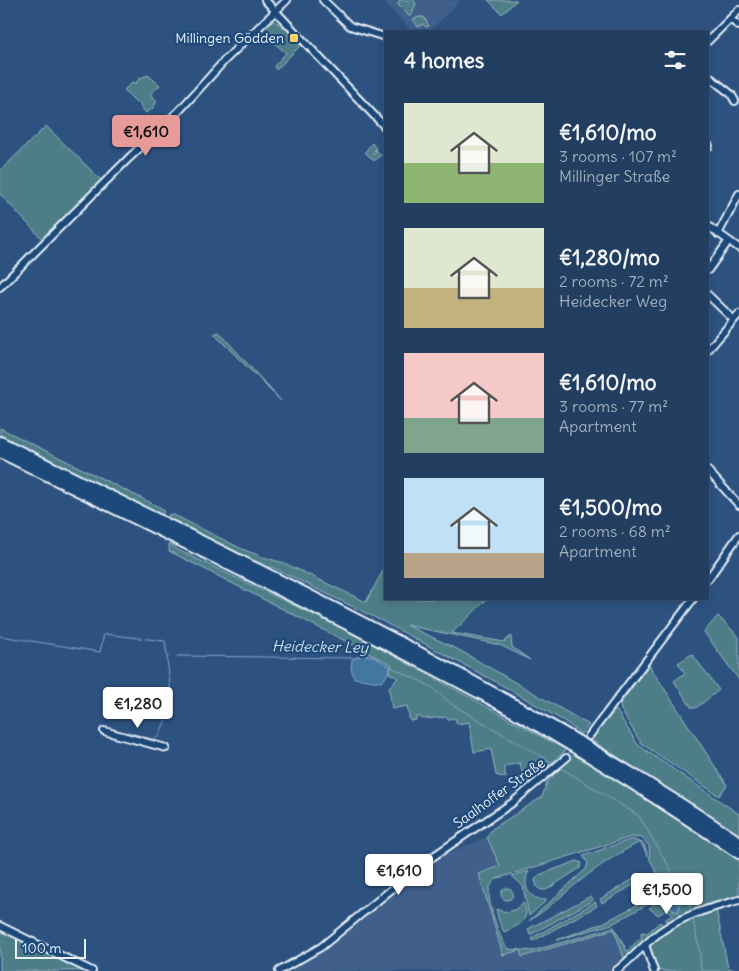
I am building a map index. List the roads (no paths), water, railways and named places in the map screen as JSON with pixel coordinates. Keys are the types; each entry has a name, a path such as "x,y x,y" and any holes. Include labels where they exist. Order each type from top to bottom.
{"highway":[{"path":"0,442 234,558 488,688 625,768 739,842"},
{"path":"0,452 228,564 481,694 621,776 739,853"}],"street":[{"path":"265,0 384,126"},
{"path":"0,287 129,158 179,111 226,60 287,0"},
{"path":"323,0 350,26 384,37"},
{"path":"709,40 739,10"},
{"path":"730,19 739,26"},
{"path":"709,77 731,94 735,101"},
{"path":"718,234 739,194"},
{"path":"709,227 739,248"},
{"path":"709,269 728,242"},
{"path":"709,296 734,320"},
{"path":"709,349 739,314"},
{"path":"709,472 739,505"},
{"path":"709,578 739,535"},
{"path":"589,736 692,600"},
{"path":"104,731 166,748"},
{"name":"Saalhoffer Straße","path":"279,971 321,947 425,862 519,798 566,758"},
{"path":"616,971 663,930 681,920 739,900"},
{"path":"0,926 92,971"},
{"path":"645,946 650,954 654,971"}],"waterway":[{"name":"Heidecker Ley","path":"0,636 100,652 104,634 165,641 167,656 169,656"},
{"name":"Heidecker Ley","path":"177,656 355,658 362,655"},
{"path":"128,732 152,739 158,737 172,707 167,657"},
{"name":"Heidecker Ley","path":"387,665 430,686 453,705 553,763"},
{"path":"561,768 639,816 691,909"},
{"path":"693,919 700,954 701,971"}],"tunnel":[{"path":"566,758 589,736"}],"place":[{"name":"Millingen Gödden","path":"294,38"}]}
